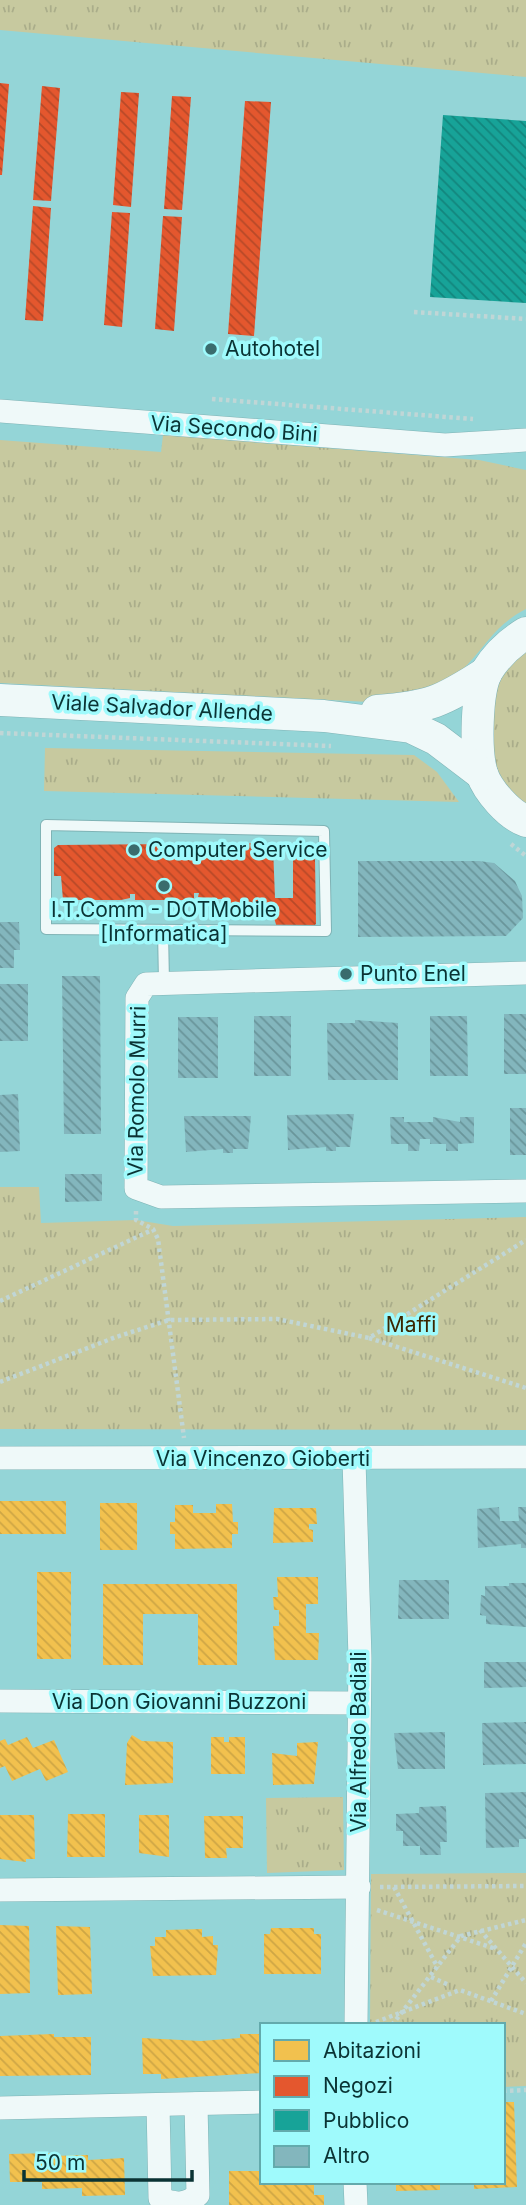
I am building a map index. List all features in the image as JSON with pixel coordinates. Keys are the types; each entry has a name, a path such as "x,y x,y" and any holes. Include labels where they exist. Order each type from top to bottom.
{"main road":[{"name":"Viale Salvador Allende","path":"324,716 423,707 448,698 486,673 499,655 526,633"},
{"path":"482,774 478,740 486,673"},
{"name":"Viale Salvador Allende","path":"0,700 324,716 411,727 436,738 482,774 520,826"}],"street":[{"name":"Via Secondo Bini","path":"0,411 469,445 526,457"},
{"name":"Via Secondo Bini","path":"469,445 526,440"},
{"name":"Via Romolo Murri","path":"526,973 146,984 137,998 136,1188 161,1197 526,1191"},
{"name":"Via Vincenzo Gioberti","path":"0,1458 354,1460 526,1457"},
{"name":"Via Alfredo Badiali","path":"354,1460 360,1658 358,1703 366,1887 365,2023"},
{"name":"Via Don Giovanni Buzzoni","path":"0,1701 358,1703"},
{"path":"0,1890 366,1887"},
{"path":"0,2108 260,2102"},
{"path":"158,2105 160,2198 172,2204 188,2204 198,2196 196,2104"},
{"path":"355,2184 356,2205"}],"lane":[{"path":"46,825 324,831 326,931 163,930 46,929 46,825"},
{"path":"163,930 164,983"}],"path":[{"path":"414,312 526,319"},
{"path":"212,399 486,420"},
{"path":"0,733 334,746"},
{"path":"520,826 526,856"},
{"path":"0,1301 153,1229 158,1239 184,1438"},
{"path":"369,1338 526,1240"},
{"path":"0,1382 116,1337 169,1320 277,1319 369,1338 526,1388"},
{"path":"366,1887 526,1886"},
{"path":"394,1887 438,1968"},
{"path":"374,1909 496,1949"},
{"path":"394,2023 461,1936 526,1920"},
{"path":"480,1930 526,1983"},
{"path":"491,2001 526,1943"},
{"path":"430,1977 449,1985"},
{"path":"365,2023 460,1990 526,2014"},
{"path":"505,2091 526,2090"}],"green space":[{"path":"0,0 526,0 526,77 0,30"},
{"path":"163,435 479,460 526,470 526,609 500,627 468,664 446,682 410,696 369,702 0,683 0,440 161,452"},
{"path":"526,650 526,805 501,779 488,744 486,725 493,689 502,673"},
{"path":"45,748 414,755 437,772 459,802 44,791"},
{"name":"Maffi","path":"0,1187 39,1187 41,1223 136,1220 173,1226 526,1217 526,1430 0,1429"},
{"path":"343,1797 344,1870 267,1873 266,1798"},
{"path":"526,1873 526,2086 505,2087 505,2023 370,2023 371,1874"}],"building: Abitazioni":[{"path":"0,1501 66,1501 66,1534 0,1534"},
{"path":"100,1503 137,1503 137,1550 100,1550"},
{"path":"216,1504 232,1504 233,1522 238,1522 238,1534 232,1534 232,1548 175,1549 175,1534 170,1534 170,1522 175,1522 175,1505 193,1505 193,1513 216,1513"},
{"path":"274,1508 316,1508 317,1524 309,1524 309,1529 313,1530 313,1542 273,1543"},
{"path":"37,1572 71,1572 71,1659 37,1659"},
{"path":"277,1577 318,1577 318,1604 306,1604 306,1633 319,1633 318,1660 275,1660 273,1626 279,1626 279,1610 274,1610 273,1597 278,1597"},
{"path":"103,1584 237,1584 237,1665 198,1665 198,1614 143,1614 143,1665 103,1665"},
{"path":"132,1735 142,1741 173,1742 173,1783 125,1785 127,1743"},
{"path":"27,1737 33,1748 54,1740 68,1772 46,1781 40,1769 12,1781 5,1766 0,1768 0,1741 5,1739 8,1745"},
{"path":"211,1737 224,1737 224,1742 229,1742 229,1737 245,1737 245,1774 211,1774"},
{"path":"318,1742 314,1784 273,1785 272,1753 297,1756 297,1743"},
{"path":"68,1814 105,1814 105,1857 67,1857"},
{"path":"0,1815 34,1815 35,1859 26,1859 26,1862 0,1859"},
{"path":"139,1815 169,1815 169,1857 139,1853"},
{"path":"204,1816 243,1816 243,1848 226,1848 227,1858 205,1858"},
{"path":"0,1925 29,1926 30,1993 0,1994"},
{"path":"56,1926 90,1927 92,1994 58,1995"},
{"path":"271,1928 314,1928 314,1934 321,1934 321,1974 264,1974 264,1934 270,1934"},
{"path":"202,1929 202,1937 213,1936 213,1945 218,1945 216,1975 153,1976 150,1946 155,1946 155,1937 166,1937 166,1930"},
{"path":"54,2034 54,2037 91,2037 91,2075 0,2076 0,2036"},
{"path":"240,2034 260,2034 260,2073 161,2079 161,2074 143,2074 142,2038 201,2041 240,2038"},
{"path":"505,2102 514,2102 517,2187 474,2189 474,2184 505,2184"},
{"path":"52,2153 52,2156 88,2155 88,2160 124,2158 125,2195 82,2196 82,2188 42,2189 42,2182 10,2182 9,2154"},
{"path":"229,2171 260,2171 260,2184 314,2184 314,2195 324,2195 324,2205 229,2205"},
{"path":"396,2184 440,2184 440,2190 396,2191"}],"building: Negozi":[{"path":"0,83 9,84 2,175 0,175"},
{"path":"42,86 60,88 51,201 33,200"},
{"path":"121,92 139,93 131,207 113,205"},
{"path":"172,96 191,97 182,210 164,209"},
{"path":"245,101 271,102 254,336 228,334"},
{"path":"33,206 51,208 43,321 25,320"},
{"path":"112,212 130,213 122,327 104,325"},
{"path":"163,216 182,217 174,331 155,329"},
{"path":"270,843 273,847 275,898 293,898 293,859 311,855 315,859 316,924 312,927 277,928 271,907 227,907 227,899 198,897 199,893 194,893 194,900 135,900 135,894 130,894 130,898 121,900 63,900 61,876 54,876 54,848 58,845"}],"building: Pubblico":[{"path":"443,115 526,121 526,303 430,297"}],"building: Altro":[{"path":"358,861 494,863 515,881 522,896 523,918 506,936 358,937"},
{"path":"0,922 19,922 20,950 14,950 14,968 0,968"},
{"path":"62,976 100,976 101,1134 64,1134"},
{"path":"0,984 28,984 28,1041 0,1041"},
{"path":"504,1014 526,1014 526,1074 504,1074"},
{"path":"254,1016 291,1016 291,1076 254,1076"},
{"path":"430,1016 467,1016 468,1076 430,1076"},
{"path":"178,1017 218,1017 218,1078 178,1078"},
{"path":"355,1020 398,1023 398,1080 328,1080 327,1023 355,1023"},
{"path":"18,1094 20,1151 0,1152 0,1095"},
{"path":"510,1108 526,1108 526,1155 510,1155"},
{"path":"354,1114 350,1147 336,1147 336,1151 326,1151 326,1147 288,1150 287,1115"},
{"path":"184,1116 251,1116 248,1149 233,1149 233,1153 223,1153 223,1149 186,1152"},
{"path":"390,1117 404,1117 404,1122 433,1122 433,1117 460,1122 460,1117 474,1117 474,1143 458,1144 458,1151 446,1151 446,1144 430,1144 430,1139 420,1139 419,1151 408,1151 408,1144 391,1144"},
{"path":"65,1174 102,1174 102,1201 65,1202"},
{"path":"499,1507 500,1521 519,1521 518,1507 526,1507 526,1548 521,1548 521,1544 478,1548 477,1509"},
{"path":"399,1580 449,1580 449,1619 398,1619"},
{"path":"509,1583 526,1583 526,1627 486,1624 486,1616 480,1615 481,1595 485,1596 485,1586 509,1586"},
{"path":"484,1662 526,1662 526,1687 484,1688"},
{"path":"526,1722 526,1764 483,1765 482,1723"},
{"path":"445,1732 445,1769 398,1769 394,1733"},
{"path":"526,1792 526,1839 519,1839 519,1847 486,1848 485,1793"},
{"path":"446,1806 447,1842 440,1842 441,1855 420,1855 420,1846 403,1846 403,1831 396,1831 396,1814 419,1813 419,1807"}],"place":[{"name":"Autohotel","path":"211,349"},
{"name":"Computer Service","path":"134,850"},
{"name":"I.T.Comm - DOTMobile [Informatica]","path":"164,886"},
{"name":"Punto Enel","path":"346,974"}]}
